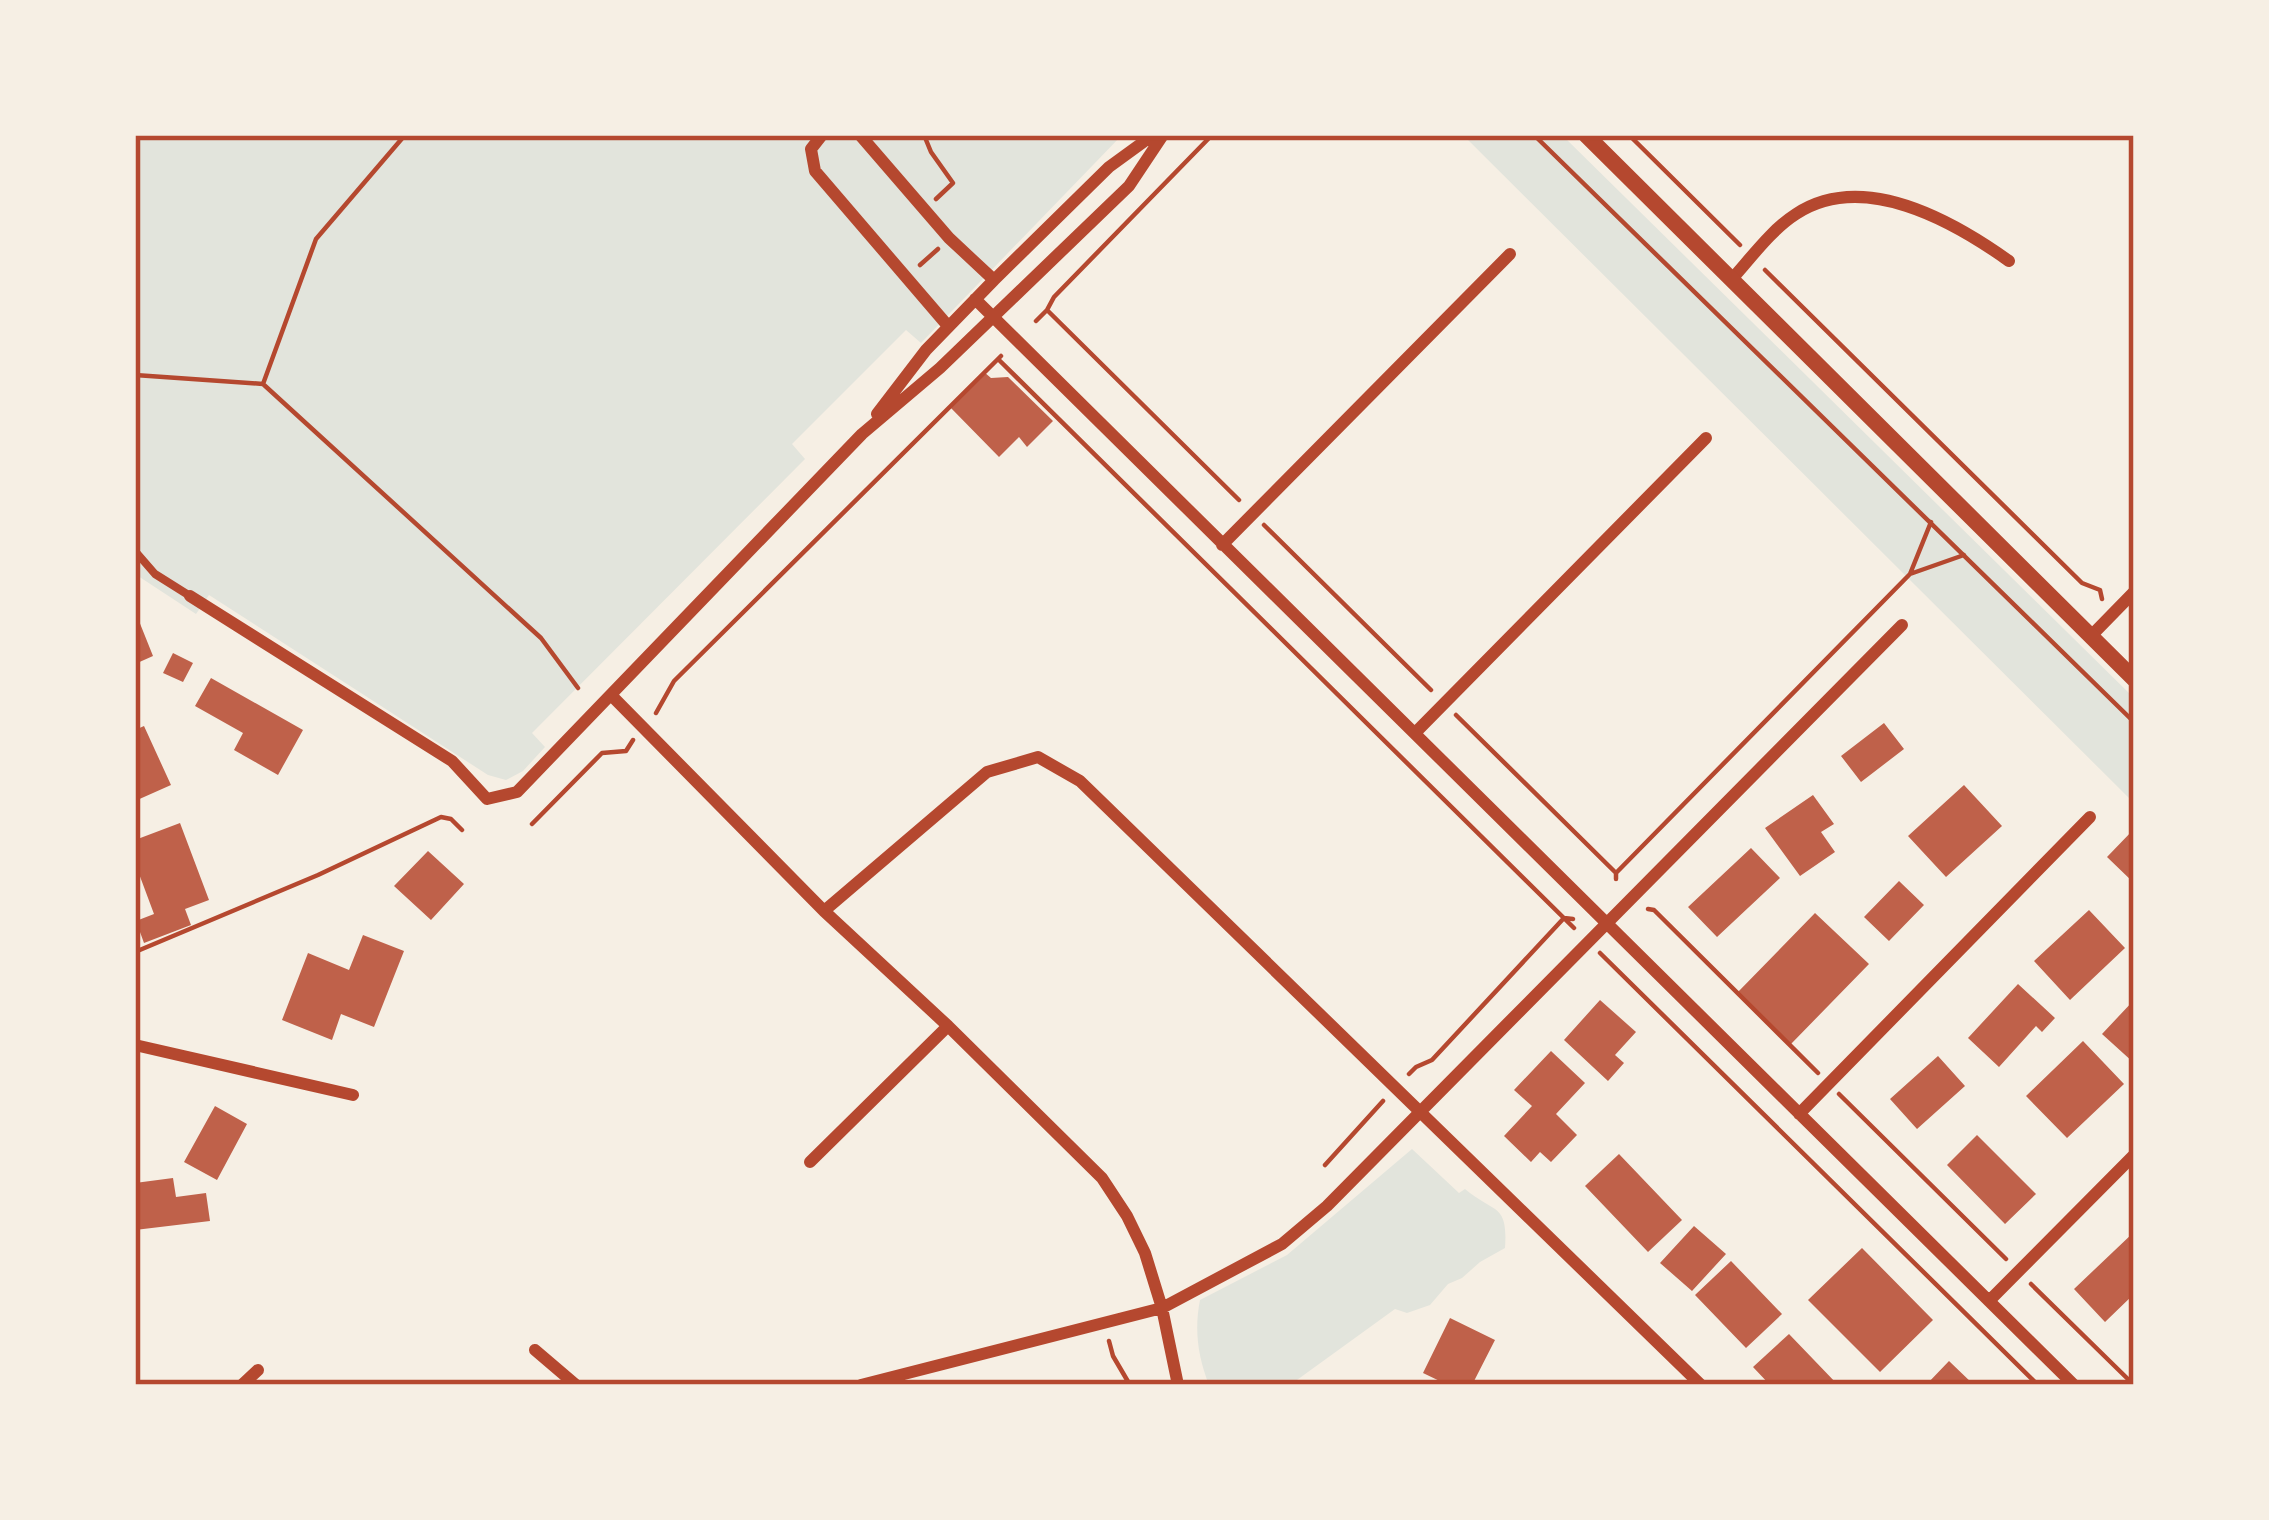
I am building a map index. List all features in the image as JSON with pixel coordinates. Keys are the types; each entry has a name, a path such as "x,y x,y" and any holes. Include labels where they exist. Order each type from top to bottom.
{"street":[{"path":"821,135 812,149 815,171 948,326"},
{"path":"860,135 950,238 994,280"},
{"path":"862,434 948,326 1109,167 1158,135"},
{"path":"190,596 452,761 487,799 517,792 862,434 940,368 1129,185 1158,135"},
{"path":"1586,135 2134,679"},
{"path":"1731,280 1797,213 1848,197 1890,203 1951,222 2009,261"},
{"path":"1222,544 1510,254"},
{"path":"975,299 2074,1385"},
{"path":"1416,732 1706,438"},
{"path":"2091,636 2134,592"},
{"path":"861,1385 1162,1308 1282,1244 1422,1112 1902,625"},
{"path":"611,695 824,910 1102,1178 1145,1253 1178,1385"},
{"path":"824,910 987,772 1038,757 1080,781 1701,1385"},
{"path":"1799,1114 2090,818"},
{"path":"810,1162 948,1026"},
{"path":"135,1045 353,1095"},
{"path":"1990,1300 2134,1155"},
{"path":"535,1351 576,1385"},
{"path":"242,1385 258,1370"}],"lane":[{"path":"135,551 155,574 190,596"}],"path":[{"path":"263,384 316,239 405,135"},
{"path":"1036,322 1054,297 1212,135"},
{"path":"1534,135 2134,722"},
{"path":"1629,135 1747,251"},
{"path":"1763,268 2082,583 2100,590 2115,612"},
{"path":"1047,310 1248,508"},
{"path":"646,724 663,705 674,681 1000,357 1581,935"},
{"path":"135,375 263,384 541,638 578,688"},
{"path":"1448,707 1616,876 1910,574 1931,522"},
{"path":"1264,525 1432,691"},
{"path":"1910,574 1964,555"},
{"path":"532,824 602,753 626,751 637,736"},
{"path":"135,952 441,818 451,819 462,830"},
{"path":"1648,909 1819,1074"},
{"path":"1408,1074 1432,1060 1569,918"},
{"path":"1598,952 2038,1385"},
{"path":"1836,1090 2134,1385"},
{"path":"1324,1165 1387,1096"}],"shaded area":[{"path":"135,135 1122,135 921,343 906,330 792,444 805,459 532,733 545,747 523,771 506,780 488,775 209,595 196,614 135,574"},
{"path":"1463,135 1562,135 2134,698 2134,803"},
{"path":"1412,1149 1459,1193 1465,1189 1502,1216 1505,1248 1448,1284 1430,1305 1407,1313 1395,1309 1290,1385 1209,1385 1198,1343 1200,1300 1287,1255"}],"building":[{"path":"984,372 991,378 1008,377 1053,421 1027,447 1019,437 999,457 949,406"},
{"path":"135,611 153,656 135,664"},
{"path":"173,653 193,663 183,682 163,673"},
{"path":"211,678 303,730 278,775 234,750 243,733 195,706"},
{"path":"1884,723 1904,749 1861,782 1841,756"},
{"path":"144,726 171,785 135,801 135,730"},
{"path":"1964,785 2002,826 1946,877 1908,836"},
{"path":"1813,795 1834,824 1821,832 1835,852 1800,876 1765,828"},
{"path":"180,823 209,900 185,909 191,925 144,943 136,921 154,914 135,863 135,840"},
{"path":"2134,829 2134,883 2107,857"},
{"path":"1751,848 1780,878 1717,937 1688,907"},
{"path":"428,851 464,884 431,920 394,886"},
{"path":"1899,881 1924,905 1889,941 1864,917"},
{"path":"2089,910 2125,948 2070,1000 2034,961"},
{"path":"1815,913 1869,964 1791,1044 1737,993"},
{"path":"363,935 404,951 374,1027 341,1014 332,1040 282,1020 308,953 349,970"},
{"path":"2018,984 2055,1018 2042,1032 2036,1026 1999,1067 1968,1038"},
{"path":"1600,1000 1636,1032 1615,1055 1624,1063 1608,1081 1564,1040"},
{"path":"2134,1000 2134,1063 2102,1034"},
{"path":"2083,1041 2124,1084 2067,1138 2026,1096"},
{"path":"1551,1051 1585,1083 1556,1114 1577,1135 1551,1162 1540,1152 1531,1162 1504,1136 1532,1106 1514,1090"},
{"path":"1938,1056 1965,1086 1917,1129 1890,1099"},
{"path":"215,1106 247,1124 217,1180 184,1162"},
{"path":"1977,1135 2036,1194 2005,1224 1947,1165"},
{"path":"1619,1154 1682,1220 1648,1252 1585,1186"},
{"path":"173,1178 176,1197 206,1193 210,1221 135,1230 135,1183"},
{"path":"1694,1226 1726,1254 1692,1291 1660,1263"},
{"path":"2134,1232 2134,1294 2105,1322 2074,1289"},
{"path":"1862,1248 1933,1320 1880,1372 1808,1300"},
{"path":"1731,1261 1782,1314 1746,1348 1695,1295"},
{"path":"1450,1318 1495,1340 1472,1385 1448,1385 1423,1373"},
{"path":"1789,1334 1838,1385 1770,1385 1753,1367"},
{"path":"1949,1361 1974,1385 1926,1385"}]}
